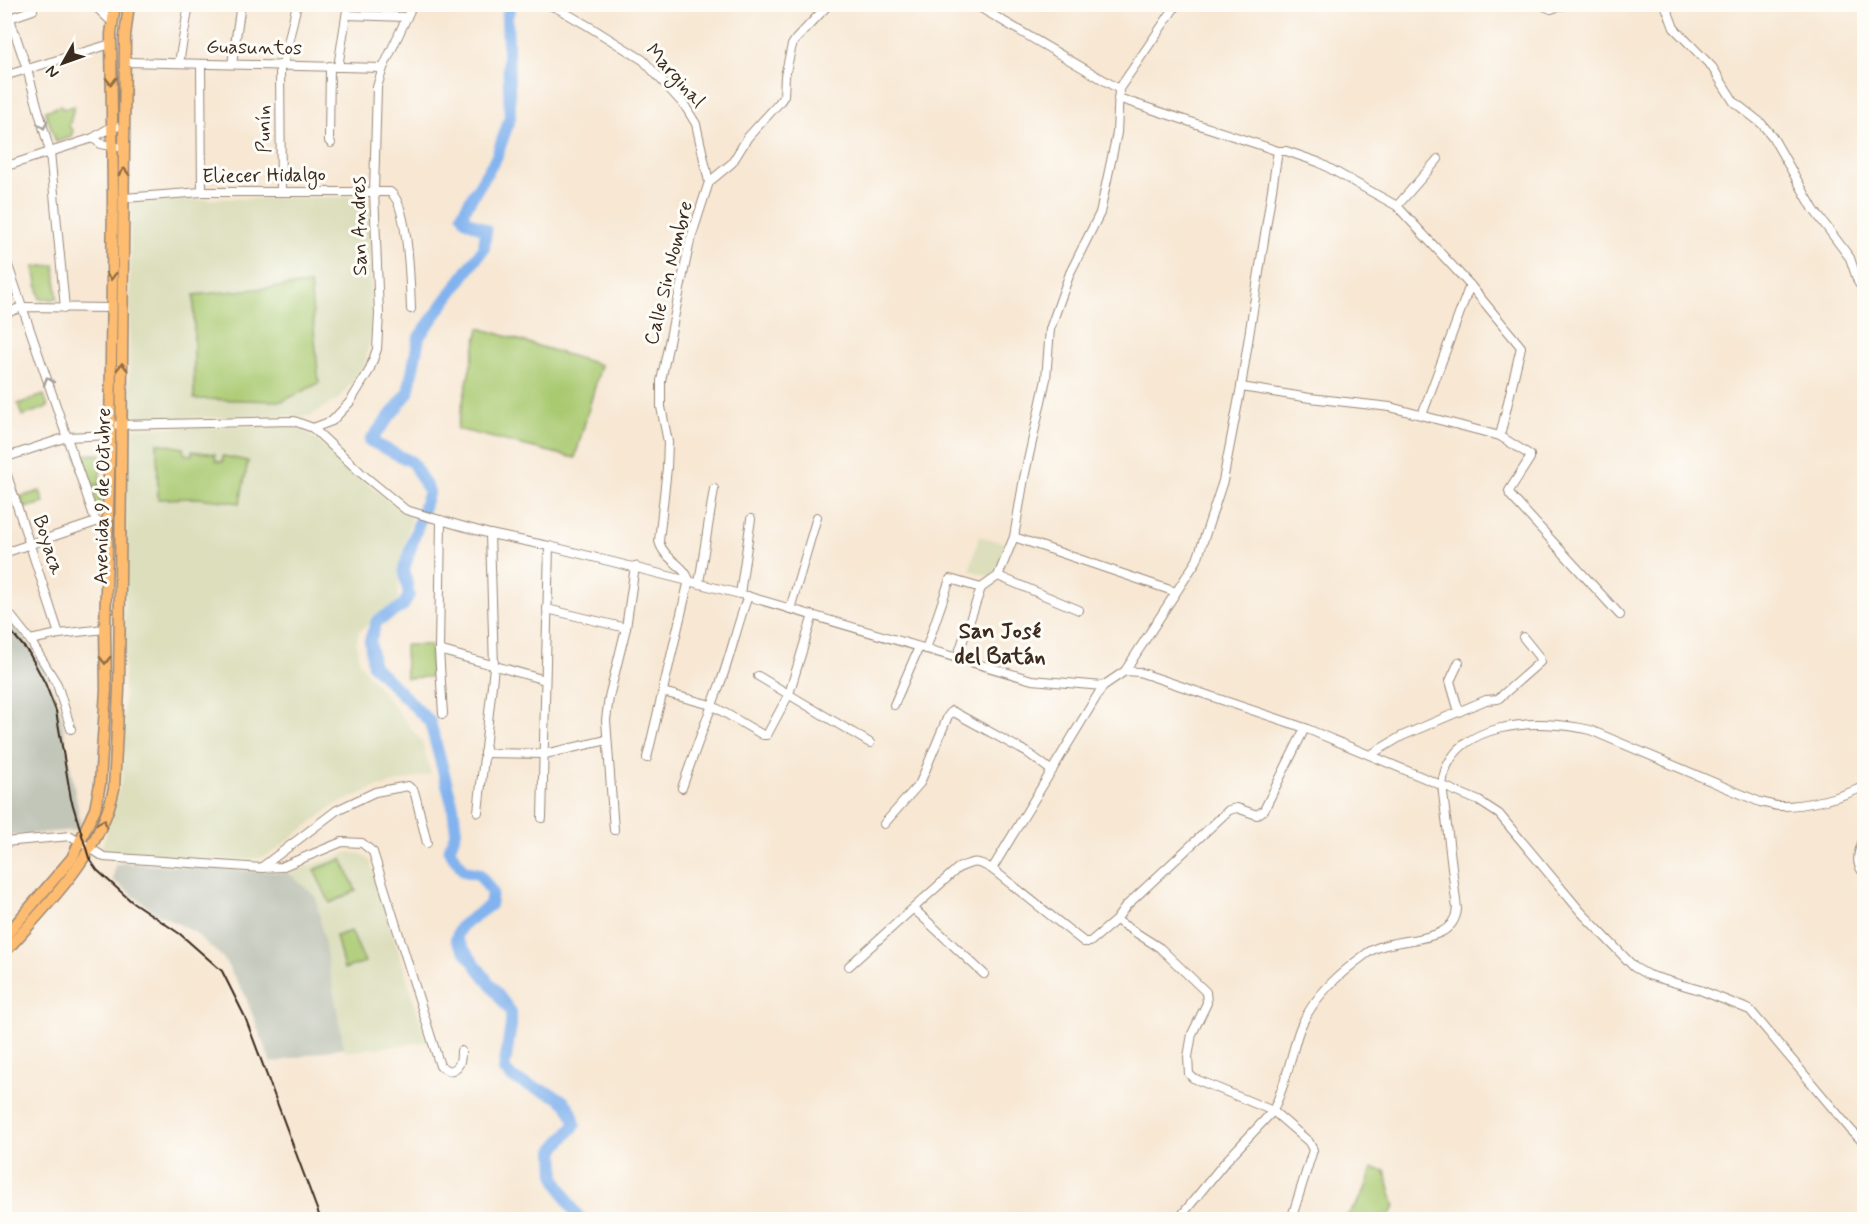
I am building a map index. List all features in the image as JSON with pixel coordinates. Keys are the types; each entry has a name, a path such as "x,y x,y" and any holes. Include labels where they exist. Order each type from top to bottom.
{"main road":[{"name":"Avenida 9 de Octubre","path":"4,938 72,858 86,845 86,829 95,809 100,783 106,690 101,522 110,430 111,44 116,4"},
{"name":"Avenida 9 de Octubre","path":"4,953 63,886 108,811 114,789 119,690 124,62 129,4"}],"street":[{"path":"5,4 7,19 27,69 50,152 65,308"},
{"path":"93,4 112,22"},
{"path":"179,63 189,4"},
{"path":"232,64 241,4"},
{"name":"Punín","path":"281,192 282,65 297,4"},
{"path":"331,143 329,141 334,67 348,4"},
{"name":"San Andres","path":"313,428 332,421 350,402 369,371 377,349 379,314 374,191 377,87 383,68 413,4"},
{"name":"Marginal","path":"546,4 590,27 647,63 692,116 696,124 709,182"},
{"name":"Calle Sin Nombre","path":"689,580 687,572 663,551 659,542 668,442 661,407 661,381 690,241 709,182 732,163 748,137 779,104 784,96 785,76 795,39 829,4"},
{"path":"974,4 1118,94 1278,151 1286,150 1318,162 1397,206 1470,285 1521,347 1500,436"},
{"path":"957,658 981,588 998,576 1014,537 1024,478 1046,379 1050,329 1070,273 1100,213 1116,134 1118,94 1177,4"},
{"path":"1539,4 1551,9 1568,4"},
{"path":"1665,4 1674,28 1712,67 1734,102 1761,123 1772,136 1814,210 1850,258 1858,282 1864,291"},
{"path":"7,19 33,10"},
{"path":"347,15 407,18"},
{"path":"4,76 111,44"},
{"name":"Guasuntos","path":"124,62 383,68"},
{"path":"201,63 202,192"},
{"path":"4,167 93,138 111,127 124,127"},
{"path":"93,138 111,148 124,147"},
{"path":"992,869 1103,686 1125,671 1197,560 1223,481 1241,387 1278,151"},
{"path":"1397,206 1438,159"},
{"name":"Eliecer Hidalgo","path":"124,198 202,192 390,192 398,199 407,242 411,309"},
{"path":"4,254 67,437 101,522 4,552"},
{"path":"1422,415 1470,285"},
{"path":"4,314 22,307 111,308"},
{"path":"1241,387 1390,407 1500,436 1530,455 1509,491 1510,495 1620,615"},
{"path":"4,458 67,437 110,430 122,425 294,421 313,428 361,473 406,510 490,534 689,580 1032,680 1103,686"},
{"name":"Boyaca","path":"4,466 59,634"},
{"path":"699,583 714,489"},
{"path":"790,609 817,517"},
{"path":"682,788 721,682 737,624 744,595 751,519"},
{"path":"441,520 439,650 442,714"},
{"path":"478,812 494,667 490,534"},
{"path":"1014,537 1176,592"},
{"path":"542,818 549,546"},
{"path":"614,830 606,720 609,697 626,628 635,566"},
{"path":"998,576 1079,610"},
{"path":"894,705 922,648 950,579 981,588"},
{"path":"647,758 689,580"},
{"path":"4,607 30,640 57,684 71,729"},
{"path":"547,609 626,628"},
{"path":"663,692 711,705 766,736 789,694 813,615"},
{"path":"30,640 105,629"},
{"path":"1370,755 1402,736 1486,700 1498,699 1540,662 1539,657 1523,638"},
{"path":"439,650 545,680"},
{"path":"1459,662 1450,681 1459,712"},
{"path":"1125,671 1138,672 1305,728 1479,801 1499,814 1581,912 1634,967 1648,975 1700,990 1750,1010 1864,1143"},
{"path":"758,676 870,743"},
{"path":"884,824 920,783 952,711 1028,753 1052,771"},
{"path":"1190,1220 1180,1216 1225,1162 1273,1112 1283,1088 1301,1026 1329,983 1378,946 1435,935 1447,930 1456,920 1457,909 1442,785 1444,770 1449,760 1471,740 1490,729 1530,725 1569,725 1590,730 1760,802 1776,806 1791,806 1820,800 1864,786"},
{"path":"849,966 958,868 974,861 992,869 1084,942 1090,942 1116,920 1126,906 1229,810 1237,808 1257,815 1264,810 1305,728"},
{"path":"484,753 544,754 607,740"},
{"path":"262,868 337,810 375,792 408,786 414,791 427,843"},
{"path":"4,837 86,829"},
{"path":"4,842 71,836 104,857 262,868 281,867 342,842 362,843 373,852 440,1066 449,1071 457,1067 461,1051"},
{"path":"1864,837 1857,862 1864,873"},
{"path":"914,909 984,974"},
{"path":"1116,920 1160,948 1206,992 1207,1003 1192,1034 1188,1057 1189,1074 1193,1078 1273,1112 1309,1142 1313,1150 1291,1220"}],"shaded area":[{"path":"369,196 372,331 364,368 338,399 310,416 129,419 131,201"},
{"path":"291,425 308,433 411,518 399,568 398,604 359,631 356,643 360,664 422,742 431,774 374,788 333,806 273,852 261,858 234,860 106,853 101,849 123,775 127,428"},
{"path":"979,536 1008,544 992,577 970,570"},
{"path":"4,615 28,643 46,675 60,708 81,826 76,830 5,836"},
{"path":"350,852 362,854 370,861 427,1042 345,1052 316,897 289,873"},
{"path":"124,863 289,873 316,897 344,1047 271,1063 244,993 223,958 194,932 153,911 113,880 115,865"}],"green space":[{"path":"61,106 63,109 74,106 69,127 73,130 71,137 56,142 45,111"},
{"path":"55,265 57,299 40,299 34,267"},
{"path":"310,284 319,383 283,401 194,399 194,295"},
{"path":"479,328 601,365 575,458 457,429"},
{"path":"44,395 48,407 22,416 18,404"},
{"path":"157,443 183,448 184,454 192,455 192,451 215,454 216,461 223,462 223,456 248,461 240,503 198,498 158,499"},
{"path":"101,454 100,484 87,485 76,455"},
{"path":"100,485 101,512 96,513 87,486"},
{"path":"40,491 44,503 25,508 20,497"},
{"path":"405,645 431,645 430,677 406,678"},
{"path":"342,859 356,891 330,903 314,870"},
{"path":"351,931 365,962 344,969 336,936"},
{"path":"1372,1168 1385,1171 1395,1207 1387,1219 1345,1219 1363,1194"}],"waterway":[{"path":"511,4 507,17 510,118 496,158 462,214 467,221 486,230 484,248 419,337 408,393 370,441 412,462 429,491 404,569 409,595 403,606 377,621 370,640 373,665 430,722 453,807 456,831 449,850 464,871 479,874 492,892 490,905 461,926 456,939 511,1012 504,1070 524,1084 561,1099 572,1114 575,1125 554,1149 555,1177 573,1210 582,1220"}],"railway":[{"path":"4,623 29,653 45,683 56,711 71,799 89,858 97,870 131,901 180,934 222,971 245,1017 321,1220"}],"district":[{"name":"San José del Batán","path":"1000,644"}]}
